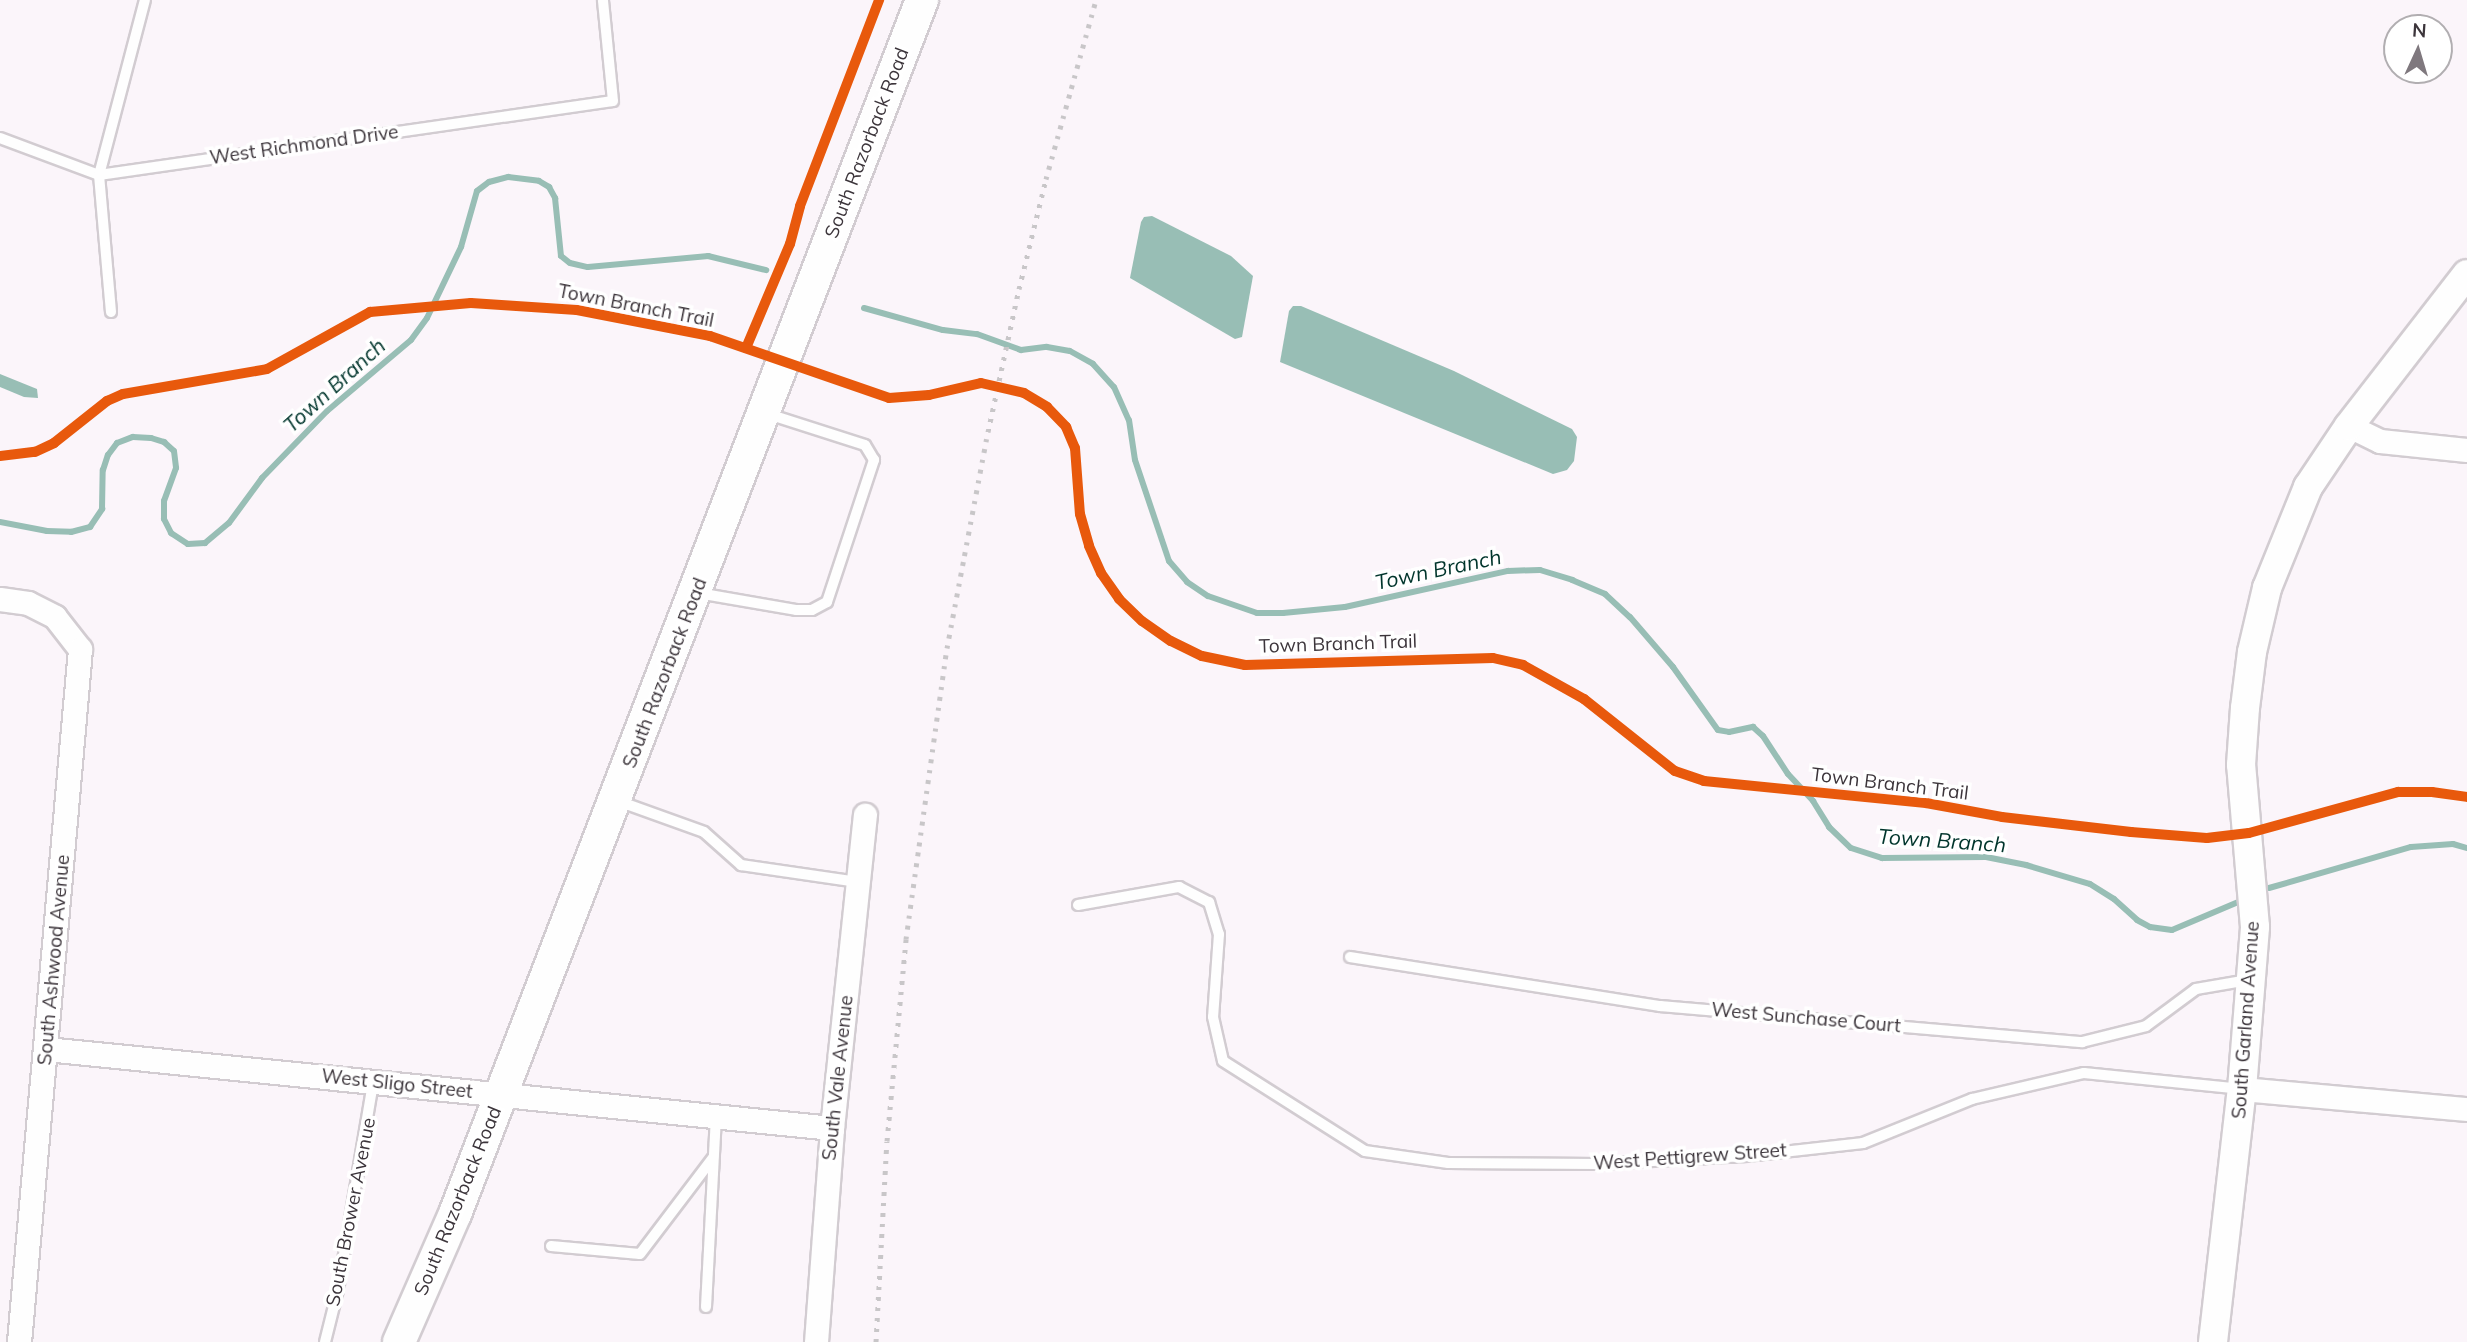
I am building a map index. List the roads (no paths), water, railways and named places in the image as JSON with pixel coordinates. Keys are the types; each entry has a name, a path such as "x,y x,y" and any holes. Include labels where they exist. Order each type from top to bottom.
{"main road":[{"name":"South Razorback Road","path":"399,1342 455,1214 922,0"}],"street":[{"name":"South Garland Avenue","path":"2213,1342 2242,1089 2255,928 2241,765 2252,652 2267,588 2285,537 2308,487 2349,426 2467,274"},
{"path":"2349,426 2380,441 2467,450"},
{"name":"South Ashwood Avenue","path":"0,599 28,603 55,617 80,649 19,1342"},
{"name":"South Vale Avenue","path":"816,1342 832,1128 865,815"},
{"name":"West Sligo Street","path":"46,1049 832,1128"},
{"name":"West Pettigrew Street","path":"2242,1089 2467,1109"}],"lane":[{"path":"111,312 99,175 145,0"},
{"name":"West Richmond Drive","path":"0,138 99,175 613,101 603,0"},
{"path":"696,592 796,610 812,610 827,602 874,460 865,445 763,413"},
{"path":"615,800 704,832 741,865 858,882"},
{"name":"West Pettigrew Street","path":"1078,905 1179,887 1209,902 1219,934 1213,1017 1223,1061 1365,1151 1448,1163 1597,1164 1747,1156 1863,1143 1972,1099 2084,1073 2242,1089"},
{"name":"West Sunchase Court","path":"1350,957 1660,1006 2082,1042 2146,1026 2196,989 2251,979"},
{"name":"South Brower Avenue","path":"325,1342 341,1277 373,1082"},
{"path":"706,1307 716,1116"},
{"path":"551,1246 640,1254 713,1158"}],"waterway":[{"name":"Town Branch","path":"0,522 47,531 71,532 90,527 102,509 103,470 108,455 117,443 133,437 151,438 164,442 174,451 176,468 164,501 164,519 171,533 188,544 205,543 229,523 262,478 327,411 411,340 427,318 461,247 477,191 489,182 508,177 539,181 549,187 555,198 561,256 570,263 588,267 708,256 766,270"},
{"name":"Town Branch","path":"864,308 943,330 977,334 1021,350 1047,347 1070,351 1093,364 1114,387 1129,420 1135,460 1169,561 1187,582 1208,596 1257,613 1283,613 1345,607 1508,571 1540,570 1605,594 1630,617 1673,667 1718,730 1729,732 1753,727 1763,736 1788,774 1813,801 1829,827 1851,848 1882,858 1986,857 2026,865 2090,884 2114,899 2137,920 2150,927 2172,930 2243,900"},
{"name":"Town Branch","path":"2269,888 2411,847 2453,844 2467,848"}],"railway":[{"path":"876,1342 887,1141 906,939 947,648 988,432 1019,289 1046,179 1096,0"}]}
